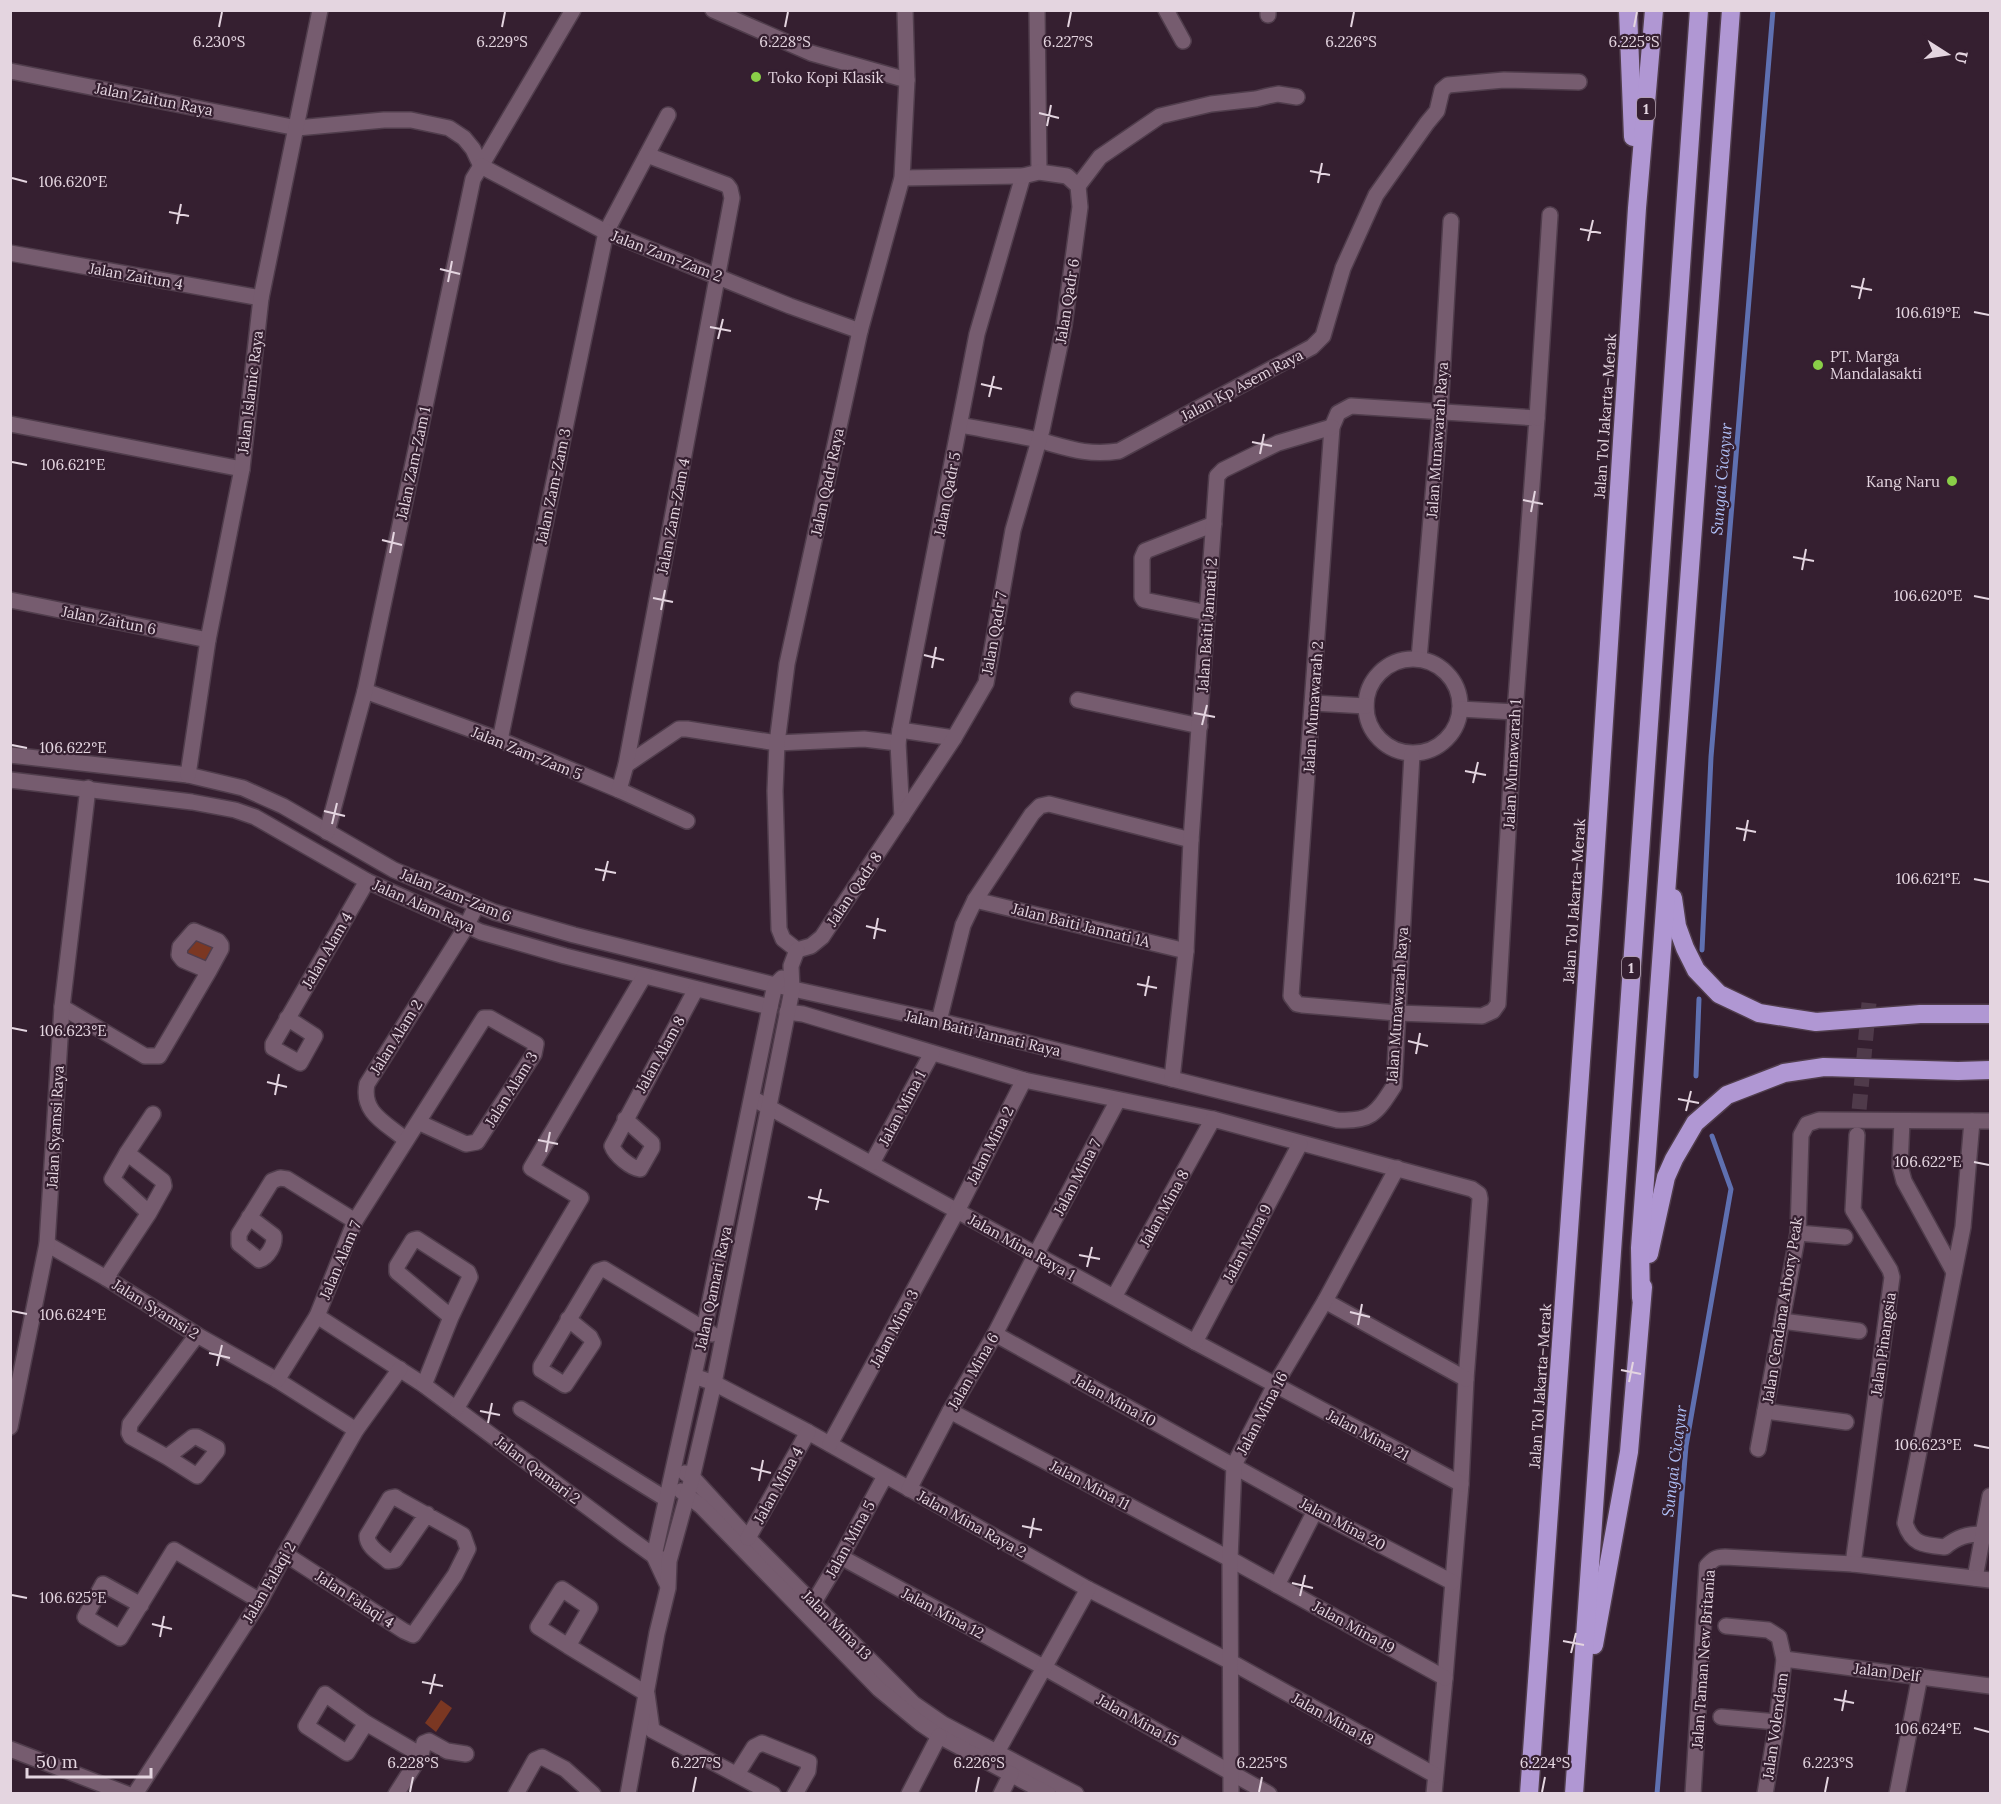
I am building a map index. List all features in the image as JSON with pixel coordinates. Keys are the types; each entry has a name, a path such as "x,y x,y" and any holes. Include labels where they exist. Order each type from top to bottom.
{"highway":[{"path":"1628,10 1637,208"},
{"name":"Jalan Tol Jakarta–Merak","path":"1529,1794 1593,892 1637,208 1654,10"},
{"name":"1","path":"1574,1794 1699,10"},
{"path":"1578,1736 1629,1452 1641,1298 1640,1248 1731,10"},
{"path":"1668,858 1674,914 1685,948 1696,970 1719,994 1759,1012 1816,1022 1920,1014 1990,1014"},
{"path":"1641,1298 1666,1177 1695,1123 1727,1095 1784,1073 1824,1066 1990,1070"}],"street":[{"name":"Jalan Islamic Raya","path":"188,775 208,640 242,468 261,298 320,10"},
{"name":"Jalan Zam-Zam 1","path":"327,832 365,691 473,179 573,10"},
{"path":"713,10 811,52 907,80"},
{"name":"Jalan Qadr Raya","path":"797,951 783,939 779,929 775,791 777,743 787,664 860,331 902,178 907,80 905,10"},
{"path":"1037,10 1040,172"},
{"path":"1166,10 1183,41"},
{"name":"Jalan Zaitun Raya","path":"10,71 297,128 384,120 411,120 448,128 464,138 473,149 481,166"},
{"name":"Jalan Kp Asem Raya","path":"1040,435 1066,450 1102,454 1119,451 1312,347 1323,336 1343,268 1376,195 1437,111 1442,90 1448,85 1504,80 1579,82"},
{"path":"902,178 1023,176 1040,172 1073,181 1100,157 1160,116 1211,104 1278,94 1297,97"},
{"name":"Jalan Zam-Zam 3","path":"500,740 606,232 668,115"},
{"name":"Jalan Zam-Zam 4","path":"619,790 626,765 732,198 727,185 647,155"},
{"name":"Jalan Zam-Zam 2","path":"481,166 606,232 790,306 860,331"},
{"name":"Jalan Qadr 5","path":"902,817 899,736 977,334 1023,176"},
{"name":"Jalan Qadr 6","path":"1040,435 1069,300 1080,207 1073,181"},
{"name":"Jalan Munawarah 1","path":"1397,1013 1482,1016 1493,1011 1498,1004 1515,712 1550,215"},
{"name":"Jalan Munawarah Raya","path":"1419,659 1440,413 1451,221"},
{"name":"Jalan Zaitun 4","path":"10,253 261,298"},
{"path":"1332,427 1338,413 1352,406 1537,418"},
{"path":"10,424 242,468"},
{"path":"960,425 1040,435"},
{"name":"Jalan Baiti Jannati 2","path":"1172,1079 1186,951 1191,840 1217,476 1223,470 1278,443 1332,427"},
{"name":"Jalan Munawarah 2","path":"1332,427 1291,996 1297,1004 1302,1005 1397,1013"},
{"name":"Jalan Qadr 7","path":"902,817 954,738 986,683 1013,530 1040,435"},
{"path":"1208,613 1144,600 1142,597 1142,558 1145,551 1214,524"},
{"name":"Jalan Zaitun 6","path":"10,600 208,640"},
{"path":"1419,659 1436,664 1450,675 1458,691 1460,709 1457,723 1445,740 1426,752 1412,754 1394,750 1379,739 1370,724 1366,706 1370,686 1382,670 1399,660 1419,659"},
{"name":"Jalan Zam-Zam 5","path":"365,691 500,740 687,821"},
{"path":"1078,700 1200,726"},
{"path":"1313,703 1366,706"},
{"path":"1460,709 1515,712"},
{"path":"626,765 679,729 777,743 899,736 954,738"},
{"name":"Jalan Munawarah Raya","path":"1172,1079 1337,1120 1359,1121 1379,1109 1394,1086 1412,754"},
{"name":"Jalan Zam-Zam 6","path":"10,755 188,775 243,788 283,806 394,870 476,906 574,935 792,990"},
{"name":"Jalan Alam Raya","path":"10,780 88,788 236,810 255,817 367,881 466,927 565,956 770,1007"},
{"name":"Jalan Syamsi Raya","path":"10,1427 47,1244 62,1007 88,788"},
{"path":"939,1021 963,925 975,900 1032,814 1040,806 1049,804 1191,840"},
{"name":"Jalan Qadr 8","path":"797,951 811,946 822,937 902,817"},
{"name":"Jalan Alam 4","path":"287,1018 367,881"},
{"name":"Jalan Baiti Jannati 1A","path":"975,900 1186,951"},
{"name":"Jalan Alam 2","path":"406,1140 369,1109 366,1101 367,1084 466,927 476,906"},
{"path":"775,986 791,966 797,951"},
{"name":"Jalan Qamari Raya","path":"628,1794 657,1633 668,1588 669,1562 692,1478 714,1383 770,1107 792,990 791,966"},
{"path":"62,1007 146,1056 159,1056 209,971"},
{"path":"456,1409 581,1198 531,1168 644,976"},
{"name":"Jalan Qamari Raya","path":"654,1556 704,1330 775,986"},
{"name":"Jalan Alam 8","path":"625,1119 696,989"},
{"name":"Jalan Baiti Jannati Raya","path":"792,990 939,1021 1172,1079"},
{"path":"787,1012 803,1014 1024,1080 1214,1119 1472,1189 1479,1194 1461,1484 1434,1794"},
{"name":"Jalan Alam 3","path":"406,1140 484,1018 490,1018 536,1044 534,1054 475,1144 466,1144 418,1122"},
{"name":"Jalan Mina 1","path":"872,1163 932,1053"},
{"name":"Jalan Mina 2","path":"957,1211 1024,1080"},
{"name":"Jalan Mina Raya 1","path":"752,1098 1275,1385"},
{"name":"Jalan Mina 7","path":"1036,1254 1118,1100"},
{"path":"149,1213 112,1179 153,1114"},
{"name":"Jalan Mina 8","path":"1114,1297 1214,1119"},
{"name":"Jalan Cendana Arbory Peak","path":"1758,1449 1798,1233 1801,1135 1807,1124 1819,1120 1902,1121"},
{"path":"1954,1272 1904,1180 1900,1166 1902,1121 1990,1121"},
{"path":"1972,1121 1963,1227 1905,1523 1909,1534 1922,1545 1945,1547 1968,1534 1983,1534"},
{"name":"Jalan Pinangsia","path":"1853,1564 1892,1277 1853,1210 1857,1135"},
{"name":"Jalan Alam 7","path":"277,1380 317,1316 355,1221 406,1140"},
{"name":"Jalan Mina 9","path":"1195,1342 1300,1144"},
{"path":"106,1278 162,1192 163,1181 127,1153"},
{"name":"Jalan Mina 16","path":"1231,1794 1230,1559 1234,1465 1275,1385 1325,1301 1397,1168"},
{"path":"249,1217 272,1181 280,1178 287,1179 355,1221"},
{"name":"Jalan Mina 3","path":"830,1444 957,1211"},
{"path":"1798,1233 1845,1237"},
{"path":"424,1384 451,1317 469,1281 469,1274 417,1239 413,1240 397,1266 397,1272 451,1317"},
{"name":"Jalan Syamsi 2","path":"47,1244 357,1430"},
{"name":"Jalan Mina 6","path":"909,1489 950,1411 996,1334 1036,1254"},
{"path":"568,1318 598,1271 604,1269 704,1330 723,1339"},
{"path":"1325,1301 1466,1379"},
{"name":"Jalan Qamari 2","path":"317,1316 424,1384 654,1556 669,1562"},
{"path":"1782,1321 1859,1331"},
{"name":"Jalan Mina 10","path":"996,1334 1234,1465"},
{"path":"167,1457 131,1437 128,1428 197,1335"},
{"name":"Jalan Falaqi 2","path":"135,1794 260,1601 357,1430 400,1369"},
{"name":"Jalan Mina Raya 2","path":"694,1376 714,1383 808,1432 1088,1589 1231,1662"},
{"name":"Jalan Mina 21","path":"1275,1385 1461,1484"},
{"path":"521,1409 668,1492 687,1495 701,1506 879,1689 920,1723 939,1736 1048,1794"},
{"name":"Jalan Mina 11","path":"950,1411 1230,1559"},
{"path":"1765,1411 1846,1422"},
{"name":"Jalan Mina 4","path":"748,1538 808,1432"},
{"name":"Jalan Mina 20","path":"1234,1465 1315,1511 1452,1582"},
{"name":"Jalan Mina 13","path":"674,1466 692,1478 748,1538 914,1704 943,1724 1076,1794"},
{"name":"Jalan Mina 5","path":"814,1602 885,1476"},
{"path":"1975,1578 1990,1496"},
{"path":"1278,1585 1315,1511"},
{"name":"Jalan Falaqi 4","path":"285,1554 413,1635 455,1575 468,1549 463,1535 427,1514"},
{"path":"141,1605 174,1550 260,1601"},
{"path":"654,1556 668,1588"},
{"name":"Jalan Mina 12","path":"841,1557 1045,1668"},
{"name":"Jalan Taman New Britania","path":"1693,1794 1707,1566 1716,1557 1853,1564 1990,1580"},
{"name":"Jalan Mina 19","path":"1230,1559 1445,1678"},
{"path":"997,1752 1088,1589"},
{"path":"1726,1626 1768,1630 1779,1637 1784,1659"},
{"path":"568,1646 647,1694 652,1730 773,1794"},
{"name":"Jalan Delf","path":"1784,1659 1990,1686"},
{"name":"Jalan Volendam","path":"1765,1794 1777,1722 1784,1659"},
{"name":"Jalan Mina 18","path":"1231,1662 1436,1775"},
{"name":"Jalan Mina 15","path":"1045,1668 1269,1794"},
{"path":"1897,1794 1920,1676"},
{"path":"1721,1717 1777,1722"},
{"path":"366,1723 422,1755"},
{"path":"909,1794 939,1736"},
{"path":"396,1794 422,1755 424,1743 429,1741 447,1751 466,1754"},
{"path":"737,1774 754,1747 762,1743 809,1762 795,1794"},
{"path":"10,1749 127,1794"},
{"path":"516,1794 535,1760 543,1757 565,1769 593,1794"},
{"path":"1001,1794 1011,1774"}],"shaded area":[{"path":"194,931 221,945 209,966 179,955"},
{"path":"441,1700 452,1708 436,1732 425,1723"}],"waterway":[{"name":"Sungai Cicayur","path":"1702,950 1711,757 1773,10"},
{"name":"Sungai Cicayur","path":"1696,1076 1699,999"},
{"name":"Sungai Cicayur","path":"1657,1794 1686,1446 1731,1189 1712,1136"}],"tunnel":[{"path":"1857,1132 1869,1003"}],"place":[{"name":"Toko Kopi Klasik","path":"756,77"},
{"name":"PT. Marga Mandalasakti","path":"1818,365"},
{"name":"Kang Naru","path":"1952,481"}]}
